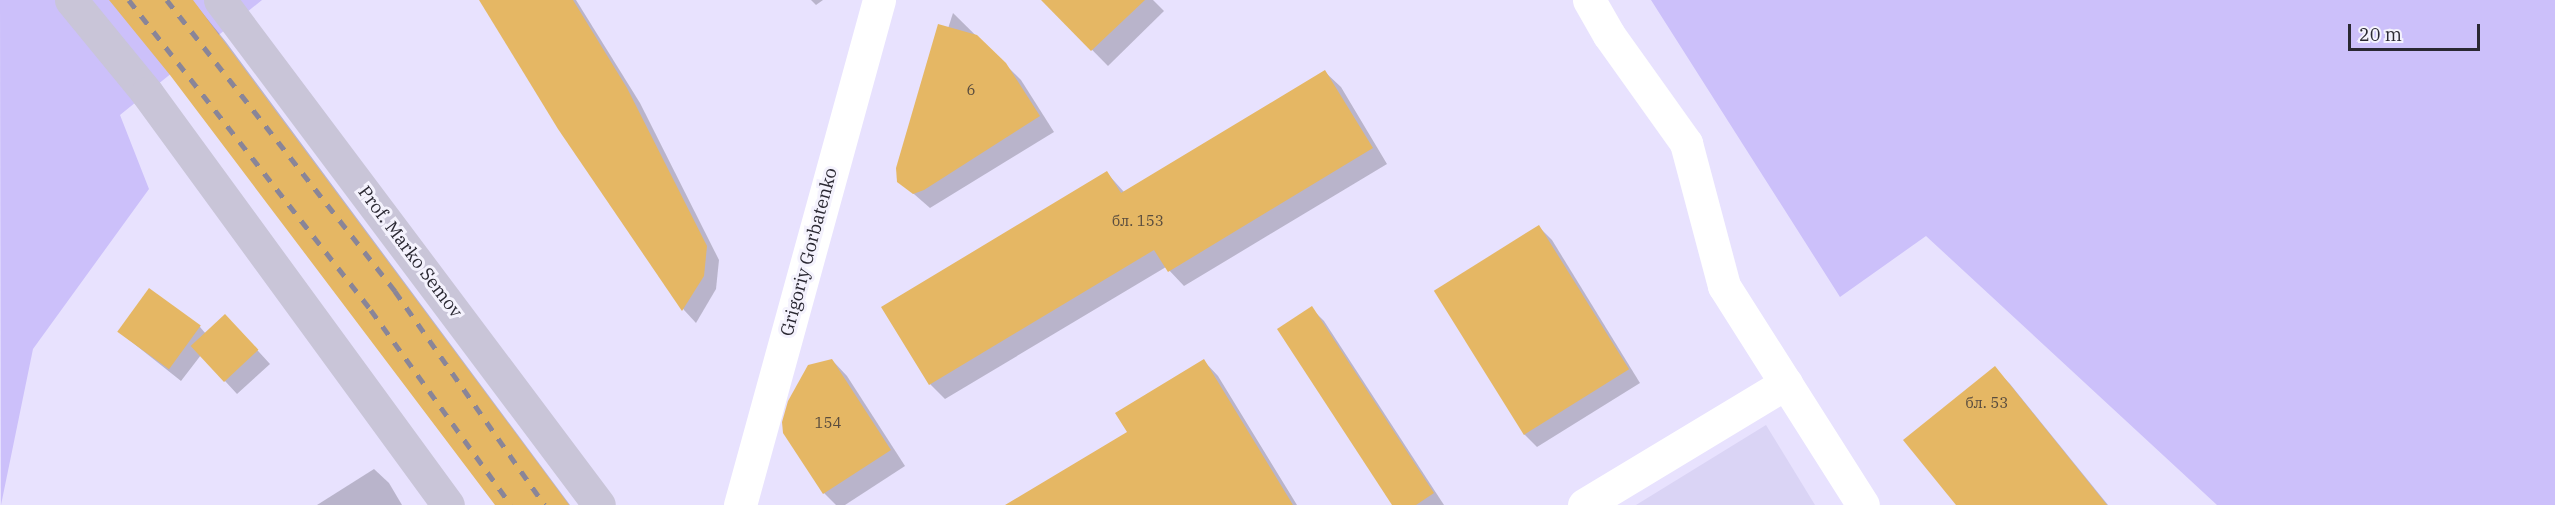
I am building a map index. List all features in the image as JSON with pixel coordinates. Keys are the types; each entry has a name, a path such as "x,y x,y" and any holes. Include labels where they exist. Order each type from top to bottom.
{"main road":[{"path":"71,0 147,93 448,505"},
{"name":"Prof. Marko Semov","path":"228,10 599,505"}],"street":[{"name":"Grigoriy Gorbatenko","path":"740,505 879,0"},
{"path":"1589,0 1609,35 1686,143 1724,286 1863,505"},
{"path":"1584,505 1786,383"}],"shaded area":[{"path":"0,0 262,0 120,115 149,189 33,349 1,505"},
{"path":"1651,0 2555,0 2555,505 2217,505 1926,236 1840,297"},
{"path":"1766,425 1815,505 1636,505"}],"building":[{"path":"109,0 193,0 569,505 495,505 170,75"},
{"path":"479,0 573,0 627,88 707,246 704,276 682,311 558,129"},
{"path":"1041,0 1145,0 1091,51"},
{"path":"938,24 977,35 1006,63 1040,116 924,190 913,194 897,182 896,168"},
{"path":"1325,70 1373,148 1168,272 1154,250 929,385 881,307 1107,171 1121,193"},
{"path":"1539,225 1629,369 1524,435 1434,291"},
{"path":"149,288 201,326 169,369 117,332"},
{"path":"1312,306 1434,493 1416,505 1392,505 1277,329"},
{"path":"225,314 258,350 224,382 191,346"},
{"path":"832,359 891,450 823,494 783,433 782,422 788,401 808,365"},
{"path":"1204,359 1293,505 1005,505 1127,432 1115,413"},
{"path":"1995,366 2107,505 1956,505 1903,440"}],"railway":[{"path":"129,0 371,310 511,505"},
{"path":"167,0 395,291 545,505"}]}
